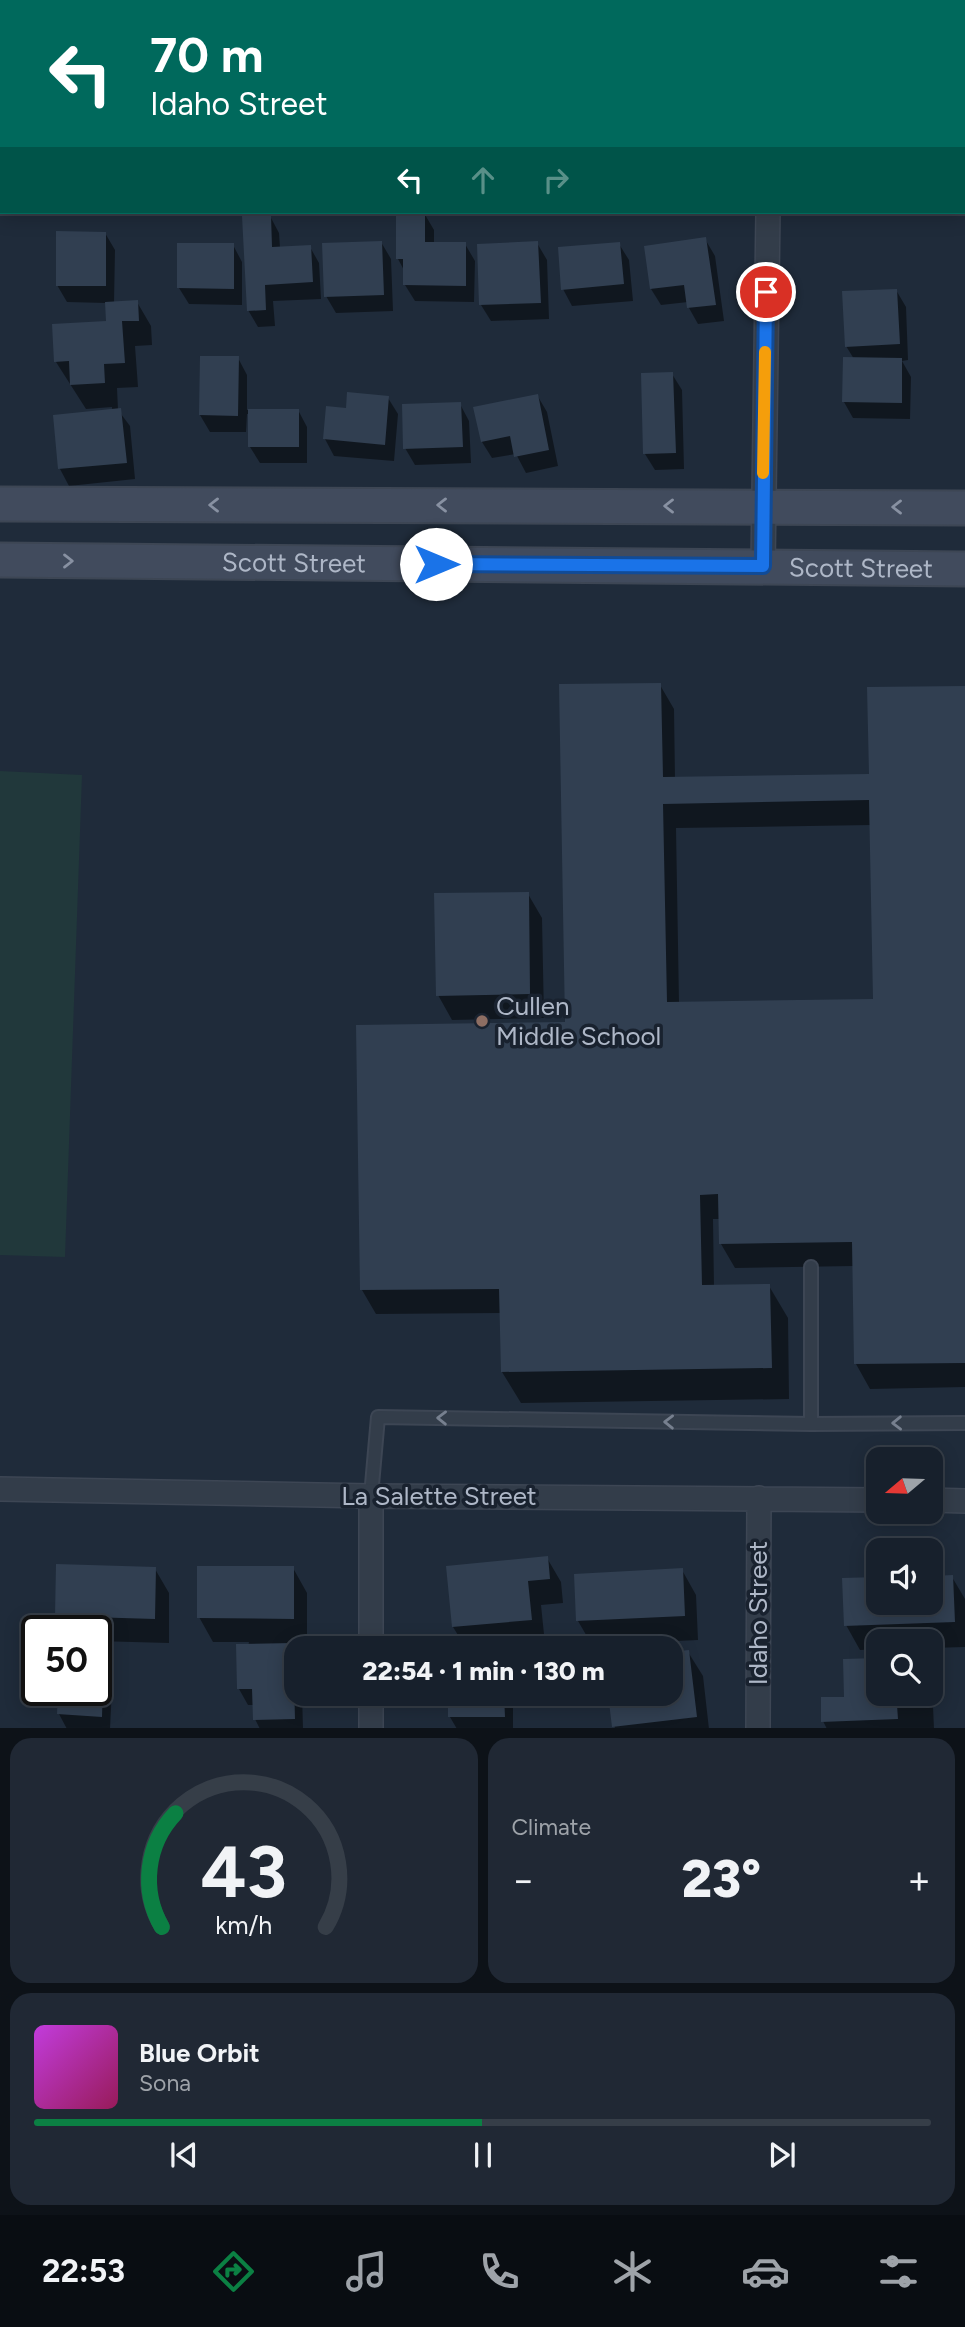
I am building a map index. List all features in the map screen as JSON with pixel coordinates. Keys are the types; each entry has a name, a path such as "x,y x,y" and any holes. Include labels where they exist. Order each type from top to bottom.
{"main road":[{"path":"0,504 965,508"},
{"name":"Scott Street","path":"0,560 965,569"}],"street":[{"path":"763,566 768,214"},
{"name":"La Salette Street","path":"0,1489 371,1496 866,1500"},
{"path":"371,1496 371,1636"},
{"name":"Idaho Street","path":"758,1728 759,1498"},
{"path":"943,1500 965,1501"},
{"path":"371,1706 371,1728"}],"lane":[{"path":"811,1267 811,1424"},
{"path":"371,1496 378,1417 811,1424 965,1423"}],"green space":[{"path":"0,771 82,775 65,1257 0,1255"}],"building":[{"path":"396,214 425,214 425,242 466,242 466,286 403,285 403,259 396,259"},
{"path":"271,215 272,247 311,245 313,282 265,285 266,310 247,311 242,216"},
{"path":"56,231 106,232 106,286 56,286"},
{"path":"706,237 716,305 687,308 684,285 650,289 644,246"},
{"path":"382,241 384,295 324,297 322,243"},
{"path":"538,241 541,303 479,305 477,244"},
{"path":"620,242 624,284 561,290 558,247"},
{"path":"177,243 234,243 234,289 177,288"},
{"path":"897,289 900,344 845,347 842,291"},
{"path":"138,300 139,321 122,321 125,363 104,364 105,383 70,385 69,361 54,362 52,324 106,321 105,302"},
{"path":"200,356 239,356 238,416 199,415"},
{"path":"843,357 902,358 902,403 842,402"},
{"path":"673,372 676,453 643,454 641,373"},
{"path":"347,392 389,396 385,445 323,439 326,406 346,408"},
{"path":"538,394 549,450 514,457 510,436 481,442 473,407"},
{"path":"461,402 463,447 403,449 402,404"},
{"path":"121,408 127,463 58,469 53,415"},
{"path":"248,409 299,409 299,447 248,447"},
{"path":"661,683 663,777 869,774 867,687 965,686 965,1363 854,1364 852,1242 719,1244 718,1194 700,1195 702,1285 770,1284 772,1368 501,1372 499,1289 360,1290 356,1025 565,1022 559,684","holes":["869,800 873,999 667,1002 663,804"]},
{"path":"529,892 530,994 436,996 434,893"},
{"path":"548,1556 550,1579 528,1581 532,1620 452,1627 446,1566"},
{"path":"56,1564 156,1567 155,1619 112,1618 112,1615 55,1615"},
{"path":"197,1566 294,1566 294,1619 197,1618"},
{"path":"683,1568 685,1616 576,1621 574,1574"},
{"path":"943,1575 953,1575 955,1622 844,1626 842,1578 866,1577 866,1615 943,1615"},
{"path":"284,1643 284,1706 295,1706 295,1719 253,1720 252,1689 237,1689 236,1644"},
{"path":"689,1650 697,1717 612,1727 609,1706 683,1706 683,1651"},
{"path":"866,1658 866,1706 897,1706 898,1719 821,1722 821,1697 844,1697 843,1659"},
{"path":"57,1706 102,1706 102,1717 57,1714"},
{"path":"448,1706 505,1706 505,1717 448,1717"}],"slow traffic":[{"path":"763,473 765,352"}],"place":[{"name":"Cullen Middle School","path":"482,1021"}],"route":[{"path":"436,564 763,566 766,292"}]}
